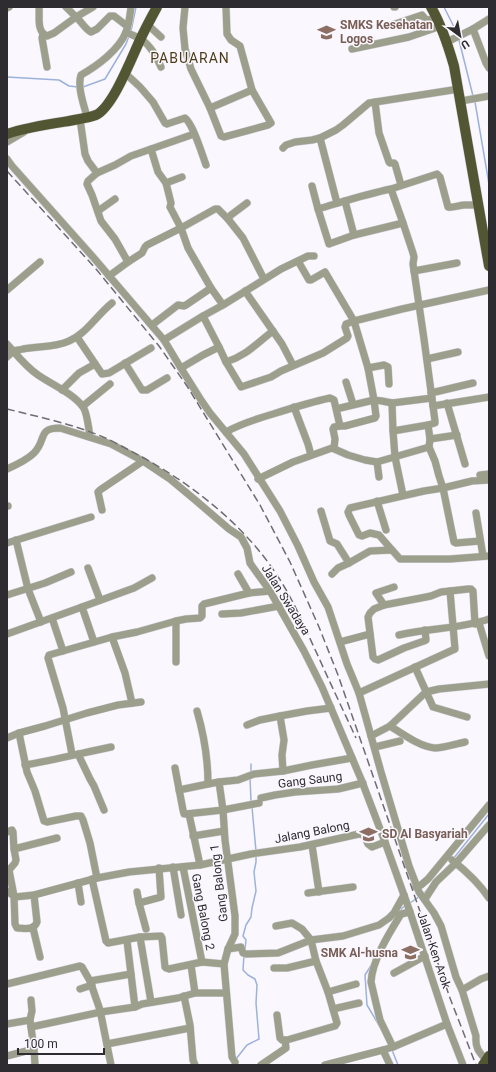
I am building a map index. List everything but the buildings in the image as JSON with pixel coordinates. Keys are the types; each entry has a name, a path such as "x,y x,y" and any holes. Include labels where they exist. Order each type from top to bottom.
{"main road":[{"path":"7,134 26,128 96,115 102,110 108,104 125,73 138,38 148,25 157,7"},
{"path":"434,12 449,41 458,88 464,101 473,205 488,253 489,266"}],"street":[{"path":"40,7 40,29 43,34 42,38 47,67"},
{"path":"66,7 88,31 91,32 97,29 110,16 114,16 127,30 152,50 161,67"},
{"path":"43,34 47,36 54,33 93,7"},
{"path":"97,172 88,161 85,154 84,118 80,83 81,75 96,66 112,51 127,30 131,7"},
{"path":"185,7 183,28 185,49 191,68 210,108 221,136 224,137 269,125 271,123 252,90 240,46 230,40 227,34 226,7"},
{"path":"392,25 422,16 427,21 434,12"},
{"path":"449,41 463,35 489,19"},
{"path":"148,25 161,37"},
{"path":"352,49 409,37 441,26"},
{"path":"473,29 489,68"},
{"path":"125,73 153,102 167,124 185,118 188,120 206,165"},
{"path":"282,148 295,142 320,138 339,128 369,103 458,88"},
{"path":"210,108 252,90"},
{"path":"464,101 489,96"},
{"path":"375,102 378,127 382,143 389,162 396,164 401,185"},
{"path":"7,130 21,127 26,128 26,131 7,142"},
{"path":"128,262 115,239 101,221 87,184 88,181 97,172 115,165 131,156 194,134"},
{"path":"320,138 338,203"},
{"path":"151,149 158,172 166,183 171,203 170,208 181,228 188,248 211,288 223,305"},
{"path":"7,159 164,340 210,413 244,454 258,479 280,511 314,582 328,607 359,693 408,866 416,887 441,926 476,1036 475,1044 479,1052 486,1060"},
{"path":"318,209 366,194 391,189 437,174 439,175 448,207 452,208 464,205 473,205"},
{"path":"166,183 182,177"},
{"path":"312,186 329,244 354,235 402,223"},
{"path":"391,189 414,257 414,271 435,424 393,431"},
{"path":"98,211 115,199"},
{"path":"345,201 354,235"},
{"path":"228,219 247,203"},
{"path":"110,276 142,253 145,246 215,209 218,209 243,238 264,279"},
{"path":"164,340 281,269 308,256 314,256"},
{"path":"298,261 309,280 325,272 354,321 368,368 376,416 374,418 345,426 334,427 334,448"},
{"path":"7,290 40,262"},
{"path":"414,271 457,263"},
{"path":"152,325 178,305 186,305 211,288"},
{"path":"203,316 241,388 271,377 293,365 323,353 347,338 348,336 345,327 346,324 402,309 489,290"},
{"path":"245,291 282,344 293,365"},
{"path":"7,357 14,351 33,347 63,344 77,337 112,303"},
{"path":"226,362 254,348 273,331"},
{"path":"77,337 102,374 105,374 151,348"},
{"path":"7,344 37,375 74,398 83,406 90,437"},
{"path":"181,368 202,355 219,347"},
{"path":"427,359 458,352"},
{"path":"125,363 142,390 147,390 167,378"},
{"path":"62,390 79,373 95,364"},
{"path":"368,368 384,365 386,366 388,368 389,384"},
{"path":"346,382 353,404"},
{"path":"336,409 374,400 392,403 431,395 472,383"},
{"path":"83,406 110,384"},
{"path":"433,406 489,397"},
{"path":"226,432 234,427 246,423 330,398 334,400 340,426"},
{"path":"392,403 395,457 403,495"},
{"path":"447,403 465,464"},
{"path":"294,408 311,455"},
{"path":"428,425 430,439 429,446 443,488 454,542 456,544 480,541"},
{"name":"Jalan Swadaya","path":"7,469 34,454 41,444 47,430 52,428 60,428 111,444 143,461 170,479 229,529 239,535 248,548 250,563 279,606 322,687 385,842"},
{"path":"430,439 456,435"},
{"path":"258,479 279,468 329,448 334,448 348,455 365,460 377,462 429,446"},
{"path":"102,510 98,492 143,461"},
{"path":"377,462 379,477"},
{"path":"480,475 489,474"},
{"path":"476,513 480,541 486,556 450,559 400,559 379,535 370,533 362,536 359,535 348,512 350,508 424,490 443,488 472,481 489,480"},
{"path":"377,502 386,530"},
{"path":"321,511 330,541 337,544 349,563"},
{"path":"7,543 91,517"},
{"path":"16,540 28,589 41,622"},
{"path":"332,574 338,568 368,552 392,550"},
{"path":"88,568 100,600"},
{"path":"7,595 28,589 71,572"},
{"path":"238,574 249,593"},
{"path":"7,634 134,588 152,578"},
{"path":"384,605 376,593 394,588"},
{"path":"425,630 426,638 424,641 378,660 373,657 368,617 374,609 384,605 431,596 442,592 468,589 472,589 473,591 477,623 489,656"},
{"path":"104,810 94,786 75,754 58,686 48,657 49,655 186,618 200,618 202,616 202,606 204,604 249,593 270,591"},
{"path":"359,693 455,648 450,591"},
{"path":"222,614 241,613 279,606"},
{"path":"82,607 94,642"},
{"path":"52,618 63,651"},
{"path":"399,635 477,623 489,619"},
{"path":"176,621 176,662"},
{"path":"340,642 370,634"},
{"path":"112,637 125,673 132,703"},
{"path":"415,667 434,707 467,717"},
{"path":"371,736 390,726 426,692 439,689 489,684"},
{"path":"7,738 18,733 87,712 140,702"},
{"path":"247,725 260,720 331,708"},
{"path":"197,711 205,742 208,784"},
{"path":"280,716 284,736 282,755 283,771"},
{"path":"390,726 420,744 430,747 446,747 465,742"},
{"path":"18,733 25,765 45,822 79,816 82,818 90,843 106,941 108,943 140,937 161,936 166,968 169,969 202,962 224,964"},
{"path":"375,748 400,741"},
{"path":"25,765 60,759 75,754 110,747"},
{"path":"179,790 219,782 238,780 254,774 283,771 352,758"},
{"path":"175,768 184,814 189,814 200,865"},
{"name":"Gang Balong 1","path":"219,782 227,859 234,905 235,934 228,949 224,964 232,1057 235,1062"},
{"name":"Gang Saung","path":"189,814 223,810 255,803 275,795 338,789 362,783"},
{"path":"423,897 436,882 489,805"},
{"path":"416,887 424,883 488,828"},
{"path":"7,832 12,830 13,832 16,860 10,870 14,896 15,927 33,928"},
{"path":"193,836 224,831"},
{"name":"Jalang Balong","path":"14,896 34,896 78,883 129,872 200,865 260,852 312,845 359,834 364,835 368,844 372,846 385,842"},
{"path":"14,849 57,838"},
{"name":"Jalan Ken Arok","path":"385,842 447,1024 463,1065"},
{"path":"312,845 319,892"},
{"path":"451,859 482,888 489,898"},
{"path":"173,867 181,915"},
{"name":"Gang Balong 2","path":"183,867 202,962"},
{"path":"139,903 161,897 159,868"},
{"path":"78,883 81,902"},
{"path":"308,893 354,887"},
{"path":"7,891 14,896"},
{"path":"137,892 146,929"},
{"path":"33,928 37,922 34,896"},
{"path":"228,949 241,947 244,953 278,953 311,940 343,936 379,925 394,913 405,898"},
{"path":"390,1065 388,1049 371,977 386,938 401,914 410,912"},
{"path":"276,926 292,923 302,929 311,940 316,960 337,1022 336,1025 282,1040 280,1038 277,1015"},
{"path":"33,928 40,957"},
{"path":"140,937 151,1002"},
{"path":"126,940 135,1007"},
{"path":"394,973 425,956"},
{"path":"274,968 287,968 316,960"},
{"path":"191,965 195,993"},
{"path":"7,984 80,966 82,967 91,983 100,1012 107,1044 108,1064"},
{"path":"80,989 91,983 131,974"},
{"path":"462,990 489,976"},
{"path":"328,992 356,984"},
{"path":"7,1024 31,1023 135,1007 151,1002 195,993 226,993"},
{"path":"184,996 195,1065"},
{"path":"31,1000 31,1023 35,1065"},
{"path":"333,1009 359,1002"},
{"path":"325,1065 388,1049 447,1024"},
{"path":"303,1026 305,1034"},
{"path":"107,1044 190,1028"},
{"path":"261,1065 286,1048 285,1040"},
{"path":"7,1056 34,1049"}],"waterway":[{"path":"131,31 136,7"},
{"path":"444,7 457,34"},
{"path":"83,87 105,79 126,44 129,36"},
{"path":"459,40 473,96"},
{"path":"7,77 59,80 69,86 78,87"},
{"path":"475,102 489,184"},
{"path":"251,764 251,772"},
{"path":"250,777 251,802"},
{"path":"252,807 256,851"},
{"path":"453,859 489,814"},
{"path":"245,949 246,940 243,936 246,925 251,917 256,891 254,872 256,855"},
{"path":"423,894 429,888"},
{"path":"410,903 420,896"},
{"path":"400,912 405,906"},
{"path":"383,939 387,932"},
{"path":"236,1059 247,1045 259,1039 256,1003 257,985 255,979 243,970 244,955"},
{"path":"372,964 365,975 367,1005 380,1027"},
{"path":"392,1050 398,1065"}],"railway":[{"path":"7,171 96,269 159,346 187,386 260,505 290,562 319,627 338,675 450,998 476,1065"},
{"path":"7,409 92,432 112,441 173,476 216,507 236,525 254,545 285,588 299,614 356,738"}],"place":[{"name":"SMKS Kesehatan Logos","path":"327,32"},
{"name":"SD Al Basyariah","path":"369,834"},
{"name":"SMK Al-husna","path":"411,953"}],"district":[{"name":"PABUARAN","path":"190,58"}]}
